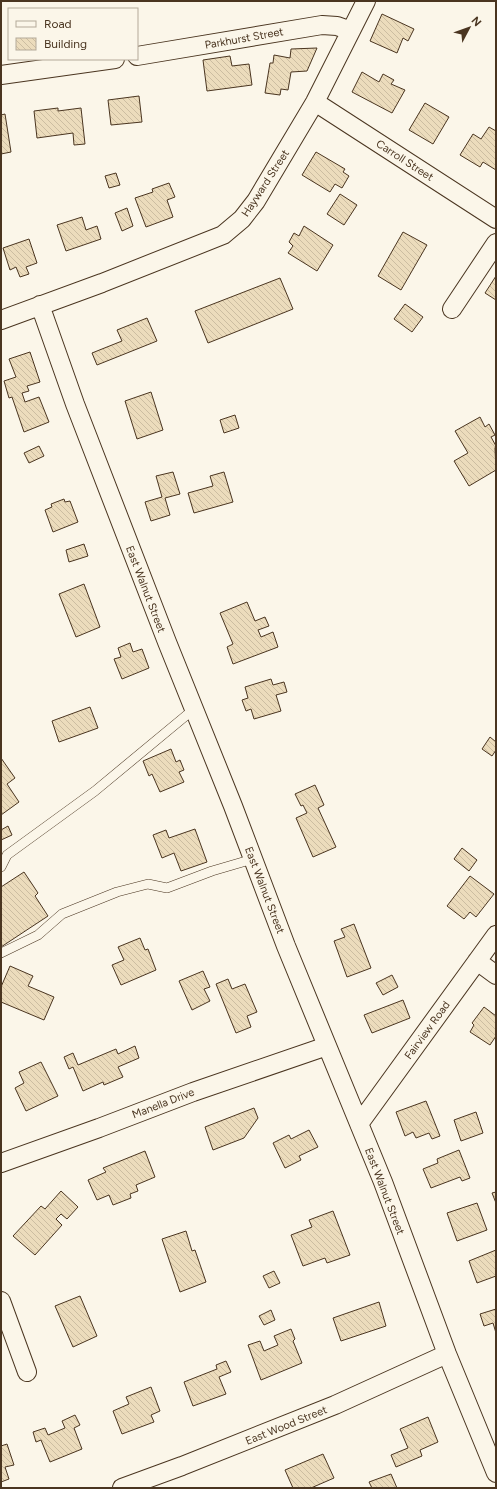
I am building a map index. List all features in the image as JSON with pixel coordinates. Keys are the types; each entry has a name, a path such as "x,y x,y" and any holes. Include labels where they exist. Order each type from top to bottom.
{"street":[{"name":"Hayward Street","path":"1,320 102,283 222,235 242,219 256,201 315,102 366,1"},
{"name":"Parkhurst Street","path":"138,56 317,26 333,25 351,31"},
{"path":"1,75 108,60"},
{"name":"Carroll Street","path":"315,102 496,219"},
{"path":"452,309 496,243"},
{"name":"East Walnut Street","path":"40,305 75,404 286,946 383,1182 447,1354 496,1473"},
{"name":"Fairview Road","path":"359,1124 496,935"},
{"path":"477,961 496,976"},
{"name":"Manella Drive","path":"1,1162 99,1128 193,1092 327,1046"},
{"path":"1,1301 27,1372"},
{"name":"East Wood Street","path":"122,1488 182,1466 335,1405 447,1354"}],"lane":[{"path":"1,867 7,855 95,791 194,709"},
{"path":"1,953 38,935 62,914 117,892 148,884 167,888 212,871 253,860"}],"building":[{"path":"382,14 414,29 408,41 403,38 397,53 370,41"},
{"path":"317,48 307,71 291,72 288,90 281,89 280,95 265,93 270,63 273,63 274,55 290,58 291,49"},
{"path":"230,56 232,66 249,64 252,85 207,91 203,60"},
{"path":"362,72 379,82 383,74 394,80 391,84 405,90 392,113 352,92"},
{"path":"139,96 142,122 111,125 108,100"},
{"path":"425,103 449,117 433,144 409,130"},
{"path":"58,108 58,111 81,108 85,144 74,145 73,133 37,138 34,111"},
{"path":"5,114 11,152 1,154 1,115"},
{"path":"489,127 496,131 496,170 483,162 480,167 460,155 473,134 481,139"},
{"path":"316,152 345,169 343,172 349,176 342,188 335,184 330,192 302,175"},
{"path":"116,173 120,185 109,188 105,176"},
{"path":"169,183 175,197 167,200 173,217 146,227 135,198 153,192 152,189"},
{"path":"340,194 357,205 344,225 327,214"},
{"path":"127,208 133,226 122,231 115,213"},
{"path":"82,217 86,230 97,226 101,239 66,251 57,225"},
{"path":"304,226 333,245 317,271 288,253 293,246 289,242 294,233 299,236"},
{"path":"403,232 427,245 401,290 378,276"},
{"path":"29,239 37,263 26,267 29,274 20,277 16,267 10,270 3,248"},
{"path":"496,276 496,300 485,293"},
{"path":"280,278 293,309 208,343 195,311"},
{"path":"405,304 423,317 412,332 394,319"},
{"path":"147,318 157,341 97,365 92,353 122,341 117,330"},
{"path":"30,352 40,382 27,386 29,391 22,393 25,402 39,397 49,422 24,432 12,397 9,398 4,381 16,377 9,359"},
{"path":"151,392 163,430 137,439 125,401"},
{"path":"235,415 239,428 224,433 220,420"},
{"path":"480,417 485,427 489,424 495,435 491,437 496,446 496,470 469,486 454,461 468,453 455,431"},
{"path":"39,446 44,456 29,463 24,453"},
{"path":"173,472 180,494 165,498 170,515 151,521 145,502 162,497 156,476"},
{"path":"224,472 233,502 194,513 188,493 213,486 210,476"},
{"path":"64,499 65,502 70,501 78,522 53,532 45,510 52,507 51,504"},
{"path":"84,544 88,556 69,562 66,550"},
{"path":"84,584 100,627 76,637 59,594"},
{"path":"247,602 255,621 265,617 269,626 258,630 261,637 273,632 278,647 233,664 227,647 233,644 220,613"},
{"path":"130,643 133,652 142,649 149,668 122,679 114,659 121,657 118,648"},
{"path":"271,679 273,685 284,682 287,692 276,695 281,711 254,719 251,709 246,711 242,700 248,698 245,687"},
{"path":"90,707 98,728 59,742 52,721"},
{"path":"490,737 496,742 496,750 492,756 482,749"},
{"path":"171,749 176,762 180,760 184,770 179,772 184,782 160,792 152,774 149,776 143,761"},
{"path":"1,758 15,778 7,784 19,802 1,815"},
{"path":"315,785 324,805 318,808 336,847 313,857 296,818 307,813 303,805 301,806 295,794"},
{"path":"8,826 12,835 1,840 1,830"},
{"path":"195,829 207,862 181,871 174,853 162,858 153,835 166,830 169,838"},
{"path":"462,848 477,860 469,871 454,859"},
{"path":"24,872 38,893 35,896 48,916 1,947 1,887"},
{"path":"470,876 494,894 476,917 470,912 464,919 447,906"},
{"path":"354,924 371,968 347,977 334,941 345,937 341,929"},
{"path":"140,938 145,950 148,949 156,970 121,985 112,965 124,960 118,947"},
{"path":"10,966 33,976 28,986 54,997 44,1020 1,1002 1,987"},
{"path":"203,971 210,987 204,989 210,1001 192,1010 179,981"},
{"path":"392,975 398,987 383,995 376,983"},
{"path":"228,979 232,989 245,984 257,1012 247,1016 251,1027 236,1033 216,984"},
{"path":"403,1000 410,1018 372,1033 364,1015"},
{"path":"484,1007 496,1016 496,1036 490,1045 470,1032 474,1025 472,1023"},
{"path":"135,1046 139,1058 118,1067 123,1077 104,1085 103,1082 83,1091 73,1067 69,1069 64,1057 73,1053 78,1065 116,1049 118,1054"},
{"path":"41,1062 58,1096 26,1111 15,1088 24,1083 19,1072"},
{"path":"426,1101 440,1136 432,1139 429,1133 416,1138 413,1132 405,1136 396,1112"},
{"path":"254,1108 258,1118 244,1138 213,1150 205,1127"},
{"path":"476,1112 483,1133 461,1141 454,1120"},
{"path":"309,1130 318,1147 299,1156 301,1160 285,1168 273,1143 289,1135 291,1139"},
{"path":"459,1150 470,1178 462,1181 460,1177 431,1188 423,1169 438,1163 437,1159"},
{"path":"145,1151 155,1177 136,1185 138,1191 130,1194 131,1198 113,1205 109,1195 97,1200 88,1180 106,1172 103,1168"},
{"path":"61,1191 78,1207 67,1219 61,1214 56,1219 62,1225 35,1255 13,1236 41,1206 45,1209"},
{"path":"496,1192 496,1203 492,1193"},
{"path":"477,1203 487,1230 457,1241 447,1213"},
{"path":"333,1211 350,1255 327,1263 325,1258 303,1266 291,1235 312,1227 309,1220"},
{"path":"186,1231 192,1251 195,1250 206,1282 180,1292 162,1239"},
{"path":"496,1250 496,1276 477,1283 469,1261"},
{"path":"274,1271 280,1283 269,1288 263,1276"},
{"path":"80,1296 97,1336 73,1347 55,1306"},
{"path":"379,1302 386,1326 341,1341 333,1318"},
{"path":"496,1309 496,1333 493,1323 484,1326 480,1314"},
{"path":"271,1310 275,1320 264,1325 259,1316"},
{"path":"291,1329 295,1339 293,1341 302,1363 261,1380 248,1345 260,1341 264,1351 278,1345 274,1336"},
{"path":"226,1361 231,1372 219,1377 226,1394 193,1406 184,1382 217,1369 216,1365"},
{"path":"151,1387 160,1411 151,1415 154,1422 122,1434 113,1411 129,1404 126,1397"},
{"path":"75,1415 80,1425 74,1428 82,1449 50,1462 41,1440 36,1442 33,1432 45,1428 48,1435 65,1428 62,1421"},
{"path":"428,1417 438,1442 420,1450 422,1456 396,1467 391,1455 408,1448 400,1429"},
{"path":"7,1444 14,1465 5,1467 9,1479 1,1482 1,1446"},
{"path":"323,1454 334,1478 311,1488 293,1488 285,1470"},
{"path":"391,1474 397,1488 372,1488 369,1482"}]}
